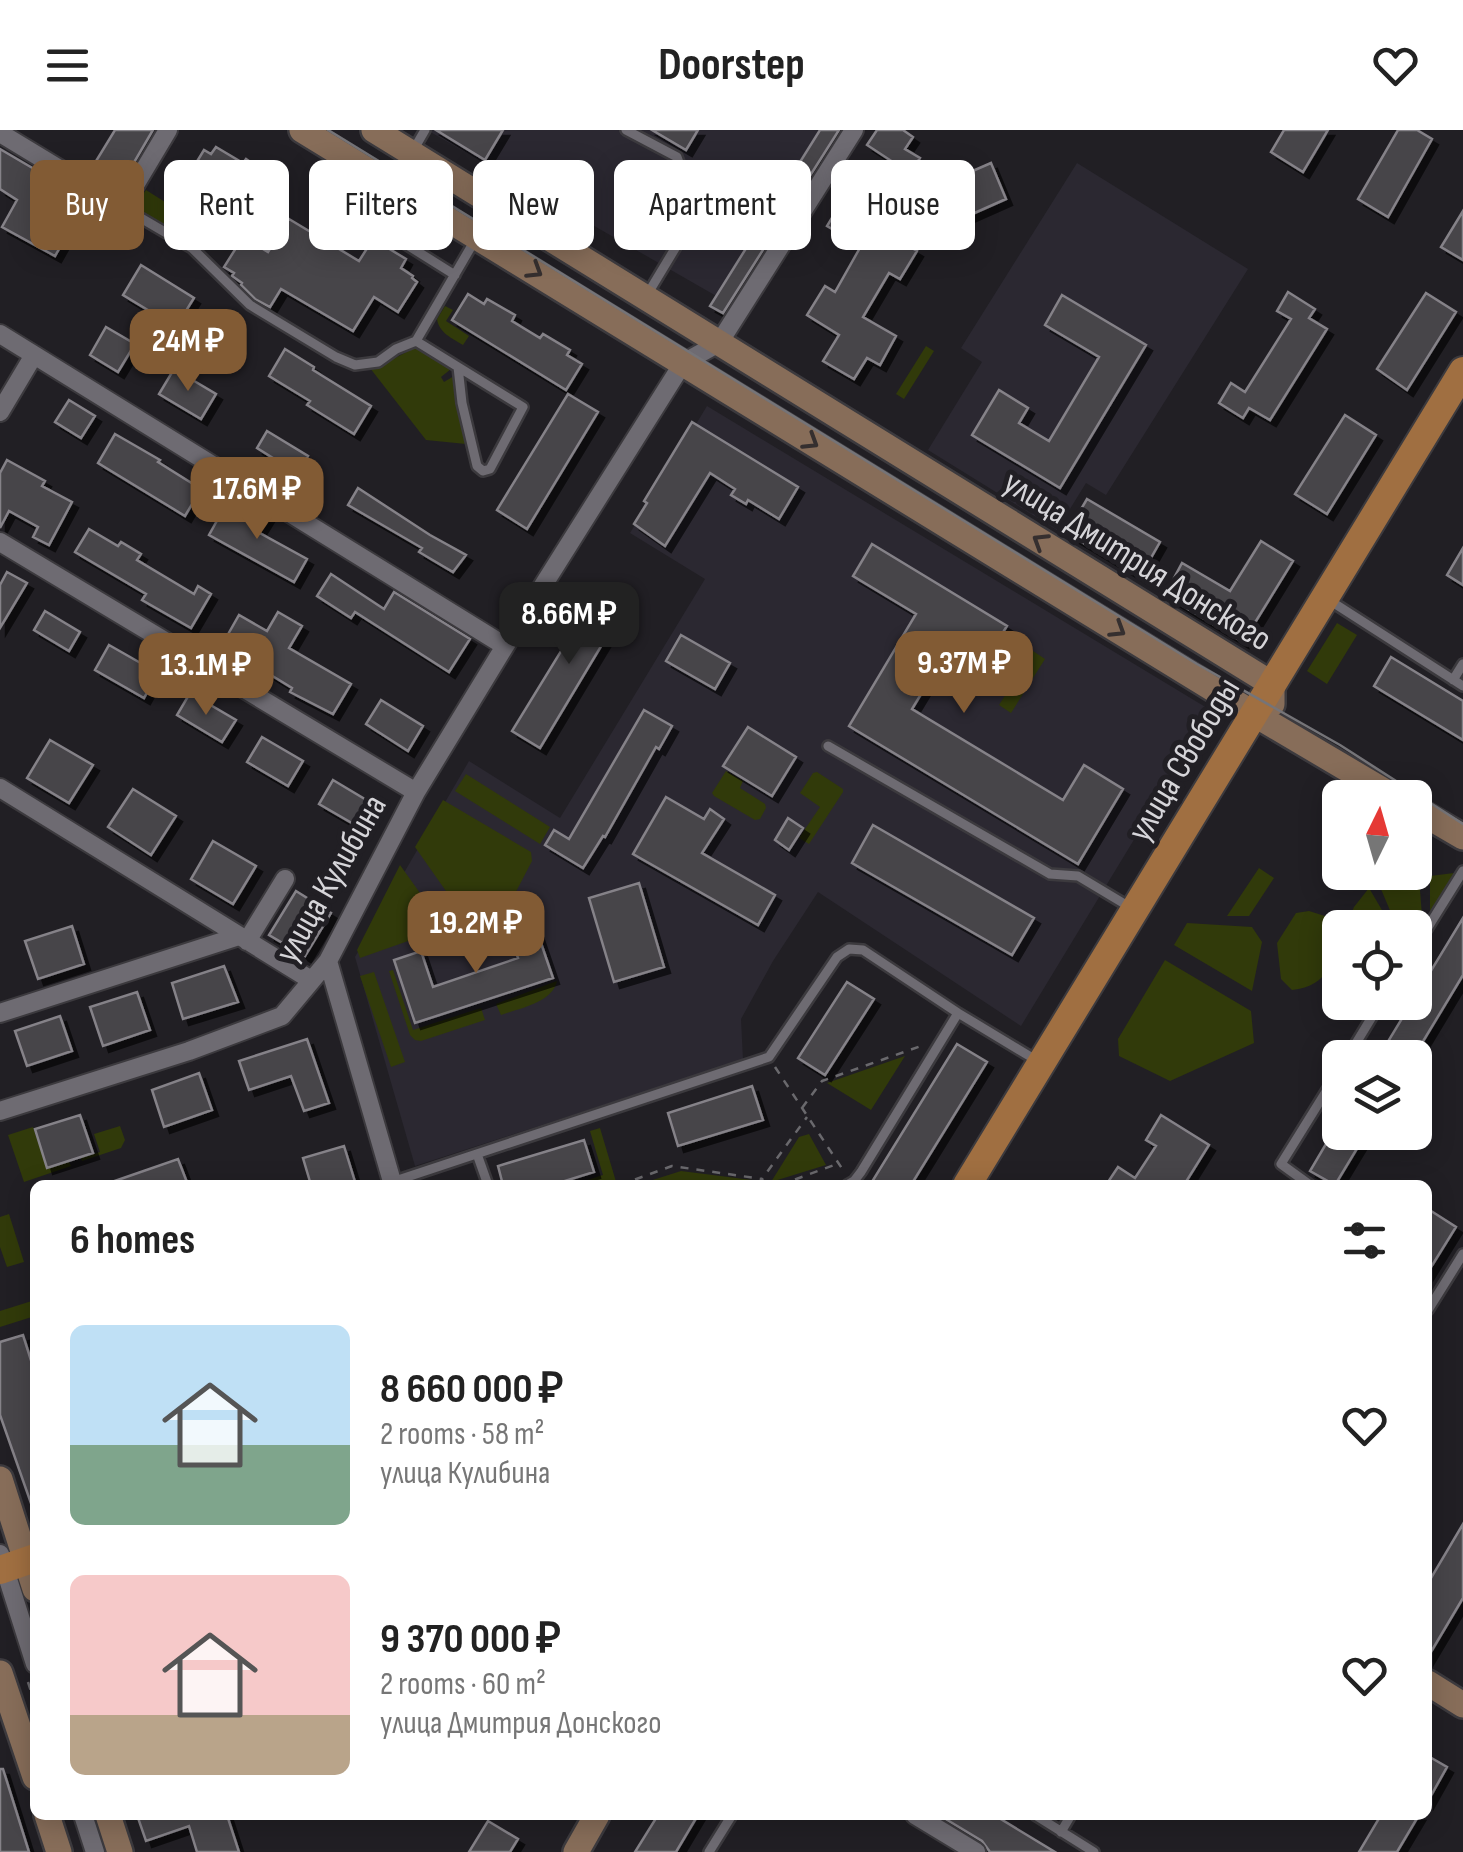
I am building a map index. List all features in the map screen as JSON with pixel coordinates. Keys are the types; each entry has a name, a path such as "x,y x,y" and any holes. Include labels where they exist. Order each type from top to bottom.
{"main road":[{"name":"улица Свободы","path":"971,1180 1135,910 1263,719 1272,684 1463,371"}],"street":[{"path":"144,170 168,130"},
{"name":"улица Дмитрия Донского","path":"302,130 352,160"},
{"name":"улица Дмитрия Донского","path":"374,130 1272,684"},
{"path":"682,363 719,343 854,130"},
{"path":"0,133 45,160"},
{"name":"улица Дмитрия Донского","path":"500,250 1366,780"},
{"path":"0,334 505,646"},
{"path":"0,412 34,355"},
{"name":"улица Кулибина","path":"0,1111 189,1051 282,1016 328,960 416,792 682,363"},
{"path":"0,542 416,792"},
{"path":"0,788 312,980"},
{"path":"1432,819 1463,838"},
{"path":"0,1014 243,938 285,879"},
{"path":"328,960 392,1180"},
{"path":"0,1478 30,1641"},
{"path":"13,1562 30,1583"},
{"path":"0,1672 30,1761"},
{"path":"1432,1686 1463,1705"},
{"path":"49,1820 59,1852"},
{"path":"85,1820 95,1852"},
{"path":"110,1820 120,1852"},
{"path":"576,1852 595,1820"},
{"path":"923,1820 976,1852"}],"lane":[{"path":"411,153 426,130"},
{"path":"626,130 677,157 697,212 646,298"},
{"path":"144,220 192,248 250,305 336,358 356,365 378,362 416,341 473,244"},
{"path":"415,250 454,275"},
{"path":"416,341 523,407 490,468 483,472 478,466 462,403 458,367"},
{"path":"1326,598 1458,683 1463,664"},
{"path":"828,746 1050,874 1078,876 1135,910"},
{"path":"1432,921 1463,872"},
{"path":"404,1180 769,1057 837,957 850,949 863,950 1042,1064"},
{"path":"853,1180 958,1013"},
{"path":"1303,1180 1281,1164 1322,1098"},
{"path":"477,1154 486,1180"},
{"path":"1432,1304 1463,1254"},
{"path":"709,1852 729,1820"},
{"path":"1043,1820 1094,1852"},
{"path":"1061,1832 1068,1820"}],"path":[{"path":"802,1108 822,1081 942,1039"},
{"path":"769,1057 847,1180"},
{"path":"628,1180 672,1166 762,1179 807,1116"},
{"path":"793,1180 838,1163"}],"shaded area":[{"path":"427,130 820,130 802,160 614,160 614,237 594,226 594,160 479,160"},
{"path":"1077,163 1248,269 1106,495 1086,483 1057,530 928,450 982,362 961,348"},
{"path":"636,250 747,250 718,297"},
{"path":"707,406 1212,711 1021,1026 818,892 741,1019 743,1060 415,1166 355,957 469,761 560,818 705,579 630,533"}],"green space":[{"path":"146,190 164,201 164,226 144,213"},
{"path":"445,306 453,310 446,321 469,336 463,345 438,324"},
{"path":"926,346 934,351 904,399 896,394"},
{"path":"416,347 451,369 441,377 444,382 454,376 466,444 426,440 370,368"},
{"path":"1337,623 1357,635 1327,684 1307,671"},
{"path":"1021,634 1026,637 990,692 991,668 996,671"},
{"path":"1033,651 1045,659 1011,713 999,705"},
{"path":"726,771 743,781 740,788 765,804 760,819 755,820 714,796 712,793"},
{"path":"817,772 843,792 809,844 799,838 820,807 800,793"},
{"path":"466,774 550,827 540,844 455,791"},
{"path":"443,800 531,852 532,861 508,907 467,921 415,847"},
{"path":"400,865 445,928 360,958 357,950"},
{"path":"1259,868 1274,878 1249,916 1227,916"},
{"path":"1454,873 1430,910 1430,890 1432,876"},
{"path":"1370,890 1382,910 1353,910"},
{"path":"1381,890 1420,890 1422,910 1390,910"},
{"path":"1309,911 1322,915 1322,977 1292,990 1281,979 1277,943 1296,913"},
{"path":"1187,923 1252,927 1262,942 1252,991 1174,945"},
{"path":"1165,960 1251,1011 1254,1043 1170,1081 1119,1056 1118,1039"},
{"path":"393,970 413,1030 481,1008 485,1020 415,1040 389,971"},
{"path":"374,972 405,1062 391,1067 360,976"},
{"path":"557,981 542,1000 501,1015 496,1004"},
{"path":"905,1056 871,1110 827,1083"},
{"path":"120,1126 125,1140 121,1148 82,1161 81,1158 100,1152 94,1134"},
{"path":"33,1127 47,1169 69,1162 71,1166 24,1182 8,1135"},
{"path":"600,1128 616,1180 588,1180 603,1175 590,1131"},
{"path":"809,1134 826,1165 772,1180 799,1137"},
{"path":"681,1171 752,1180 653,1180"},
{"path":"9,1214 24,1262 7,1267 0,1247 0,1217"},
{"path":"30,1302 30,1318 0,1327 0,1311"}],"building":[{"path":"115,130 153,130 135,160 97,160"},
{"path":"436,130 503,130 485,160"},
{"path":"652,130 698,130 686,150"},
{"path":"820,130 839,130 811,174 811,160 801,160"},
{"path":"877,130 903,130 913,137 905,149 920,158 890,160 867,145"},
{"path":"1284,130 1328,130 1303,172 1271,152"},
{"path":"1398,130 1417,130 1432,139 1388,217 1358,199"},
{"path":"216,147 238,160 198,160 204,150 211,154"},
{"path":"0,149 30,167 30,242 2,227 17,200 0,189"},
{"path":"991,163 1006,199 975,213 975,170"},
{"path":"1463,211 1463,260 1441,247"},
{"path":"289,219 309,231 309,250 341,250 359,261 366,250 391,250 406,259 401,268 417,282 398,312 374,297 353,331 281,289 270,307 255,299 232,276 234,273 224,267 235,250 289,250"},
{"path":"745,250 763,250 723,313 710,306"},
{"path":"859,250 917,251 900,279 889,273 863,317 896,336 880,365 867,358 854,379 823,361 839,335 807,315 825,286 835,292"},
{"path":"141,265 194,298 176,327 123,295"},
{"path":"1288,292 1315,309 1309,318 1327,329 1270,420 1249,408 1243,418 1219,403 1231,383 1245,392 1291,319 1277,311"},
{"path":"1426,293 1456,312 1407,390 1377,369"},
{"path":"468,294 484,304 487,299 515,315 512,321 570,350 567,355 582,364 566,390 452,320"},
{"path":"1062,295 1146,345 1060,488 972,435 999,390 1028,408 1019,423 1049,441 1099,357 1045,325"},
{"path":"106,327 135,344 118,372 90,355"},
{"path":"285,349 371,406 354,434 269,376"},
{"path":"174,369 216,394 201,419 159,394"},
{"path":"568,394 598,412 527,529 497,510"},
{"path":"69,400 95,416 81,438 55,422"},
{"path":"1345,415 1376,435 1327,514 1295,494"},
{"path":"692,422 798,487 779,519 748,500 746,504 731,495 735,489 710,473 665,546 634,524"},
{"path":"267,431 308,456 297,473 257,448"},
{"path":"115,434 201,489 185,516 98,463"},
{"path":"7,460 72,502 49,545 33,537 38,527 9,511 0,528 0,473"},
{"path":"358,488 466,555 453,572 419,552 422,548 348,505"},
{"path":"1087,499 1160,542 1140,577 1067,533"},
{"path":"246,503 268,516 258,532 307,559 294,582 209,535 223,510 237,518"},
{"path":"89,529 141,554 137,560 194,594 198,586 211,594 191,628 142,600 146,594 75,552"},
{"path":"1261,541 1293,561 1243,642 1165,595 1182,563 1230,591"},
{"path":"872,544 1007,626 985,661 953,641 912,709 1063,800 1084,765 1123,789 1078,864 849,726 916,614 853,576"},
{"path":"1463,548 1463,585 1447,575"},
{"path":"7,572 27,583 0,628 0,585"},
{"path":"331,574 384,609 394,592 470,639 449,672 355,612 351,618 317,596"},
{"path":"592,589 624,608 540,748 512,731 563,648 557,645"},
{"path":"45,611 80,632 69,651 34,630"},
{"path":"278,612 302,626 289,648 351,684 333,714 290,692 292,688 222,645 239,615 267,631"},
{"path":"681,635 730,663 715,689 666,661"},
{"path":"109,645 158,673 144,698 95,670"},
{"path":"1391,657 1463,701 1463,740 1374,686"},
{"path":"190,693 236,720 222,742 177,715"},
{"path":"381,700 423,726 408,751 366,724"},
{"path":"644,710 672,726 583,868 545,845 554,830 569,839"},
{"path":"748,727 796,757 772,796 723,766"},
{"path":"262,737 303,761 288,786 247,762"},
{"path":"50,740 93,765 69,803 27,778"},
{"path":"333,780 378,807 364,830 319,804"},
{"path":"133,789 176,816 151,855 108,827"},
{"path":"666,797 704,819 710,809 724,819 702,853 775,895 758,925 633,854"},
{"path":"788,818 803,828 789,850 775,840"},
{"path":"873,825 1034,918 1012,955 852,863"},
{"path":"213,841 256,866 233,904 191,879"},
{"path":"639,883 664,967 614,982 589,898"},
{"path":"296,891 331,913 305,956 269,935"},
{"path":"531,914 553,978 415,1023 394,960 421,951 433,987 518,958 506,923"},
{"path":"1463,918 1463,975 1424,1040 1389,1040 1401,1020 1432,1020 1432,969"},
{"path":"72,926 84,964 38,979 25,941"},
{"path":"224,966 238,1002 183,1019 172,983"},
{"path":"847,982 874,999 825,1075 798,1058"},
{"path":"137,992 150,1030 103,1046 90,1007"},
{"path":"60,1016 72,1051 27,1066 15,1031"},
{"path":"307,1039 329,1103 304,1111 291,1076 249,1090 239,1061"},
{"path":"957,1044 987,1062 914,1180 873,1180"},
{"path":"199,1073 212,1110 164,1127 152,1090"},
{"path":"752,1086 763,1120 678,1146 668,1113"},
{"path":"80,1115 93,1153 47,1168 35,1129"},
{"path":"1161,1115 1209,1145 1187,1180 1109,1180 1118,1167 1135,1178 1156,1146 1146,1140"},
{"path":"584,1140 594,1172 568,1180 502,1180 498,1166"},
{"path":"344,1146 354,1180 310,1180 303,1158"},
{"path":"1322,1150 1356,1150 1338,1180 1326,1180 1310,1171"},
{"path":"178,1159 186,1180 118,1180"},
{"path":"1432,1212 1456,1227 1432,1266"},
{"path":"23,1335 30,1357 30,1500 0,1415 0,1342"},
{"path":"1463,1524 1463,1598 1432,1650 1432,1576"},
{"path":"1432,1758 1447,1767 1432,1794"},
{"path":"3,1769 29,1852 0,1852"},
{"path":"139,1820 229,1820 239,1852 197,1852 189,1826 146,1841"},
{"path":"655,1820 695,1820 676,1852 635,1852"},
{"path":"947,1820 1002,1820 1055,1852 990,1852 982,1841"},
{"path":"1378,1820 1416,1820 1397,1852 1359,1852"},
{"path":"488,1821 518,1839 510,1852 469,1852"}],"tram line":[{"path":"328,130 1197,664 1340,745 1463,824"}]}
